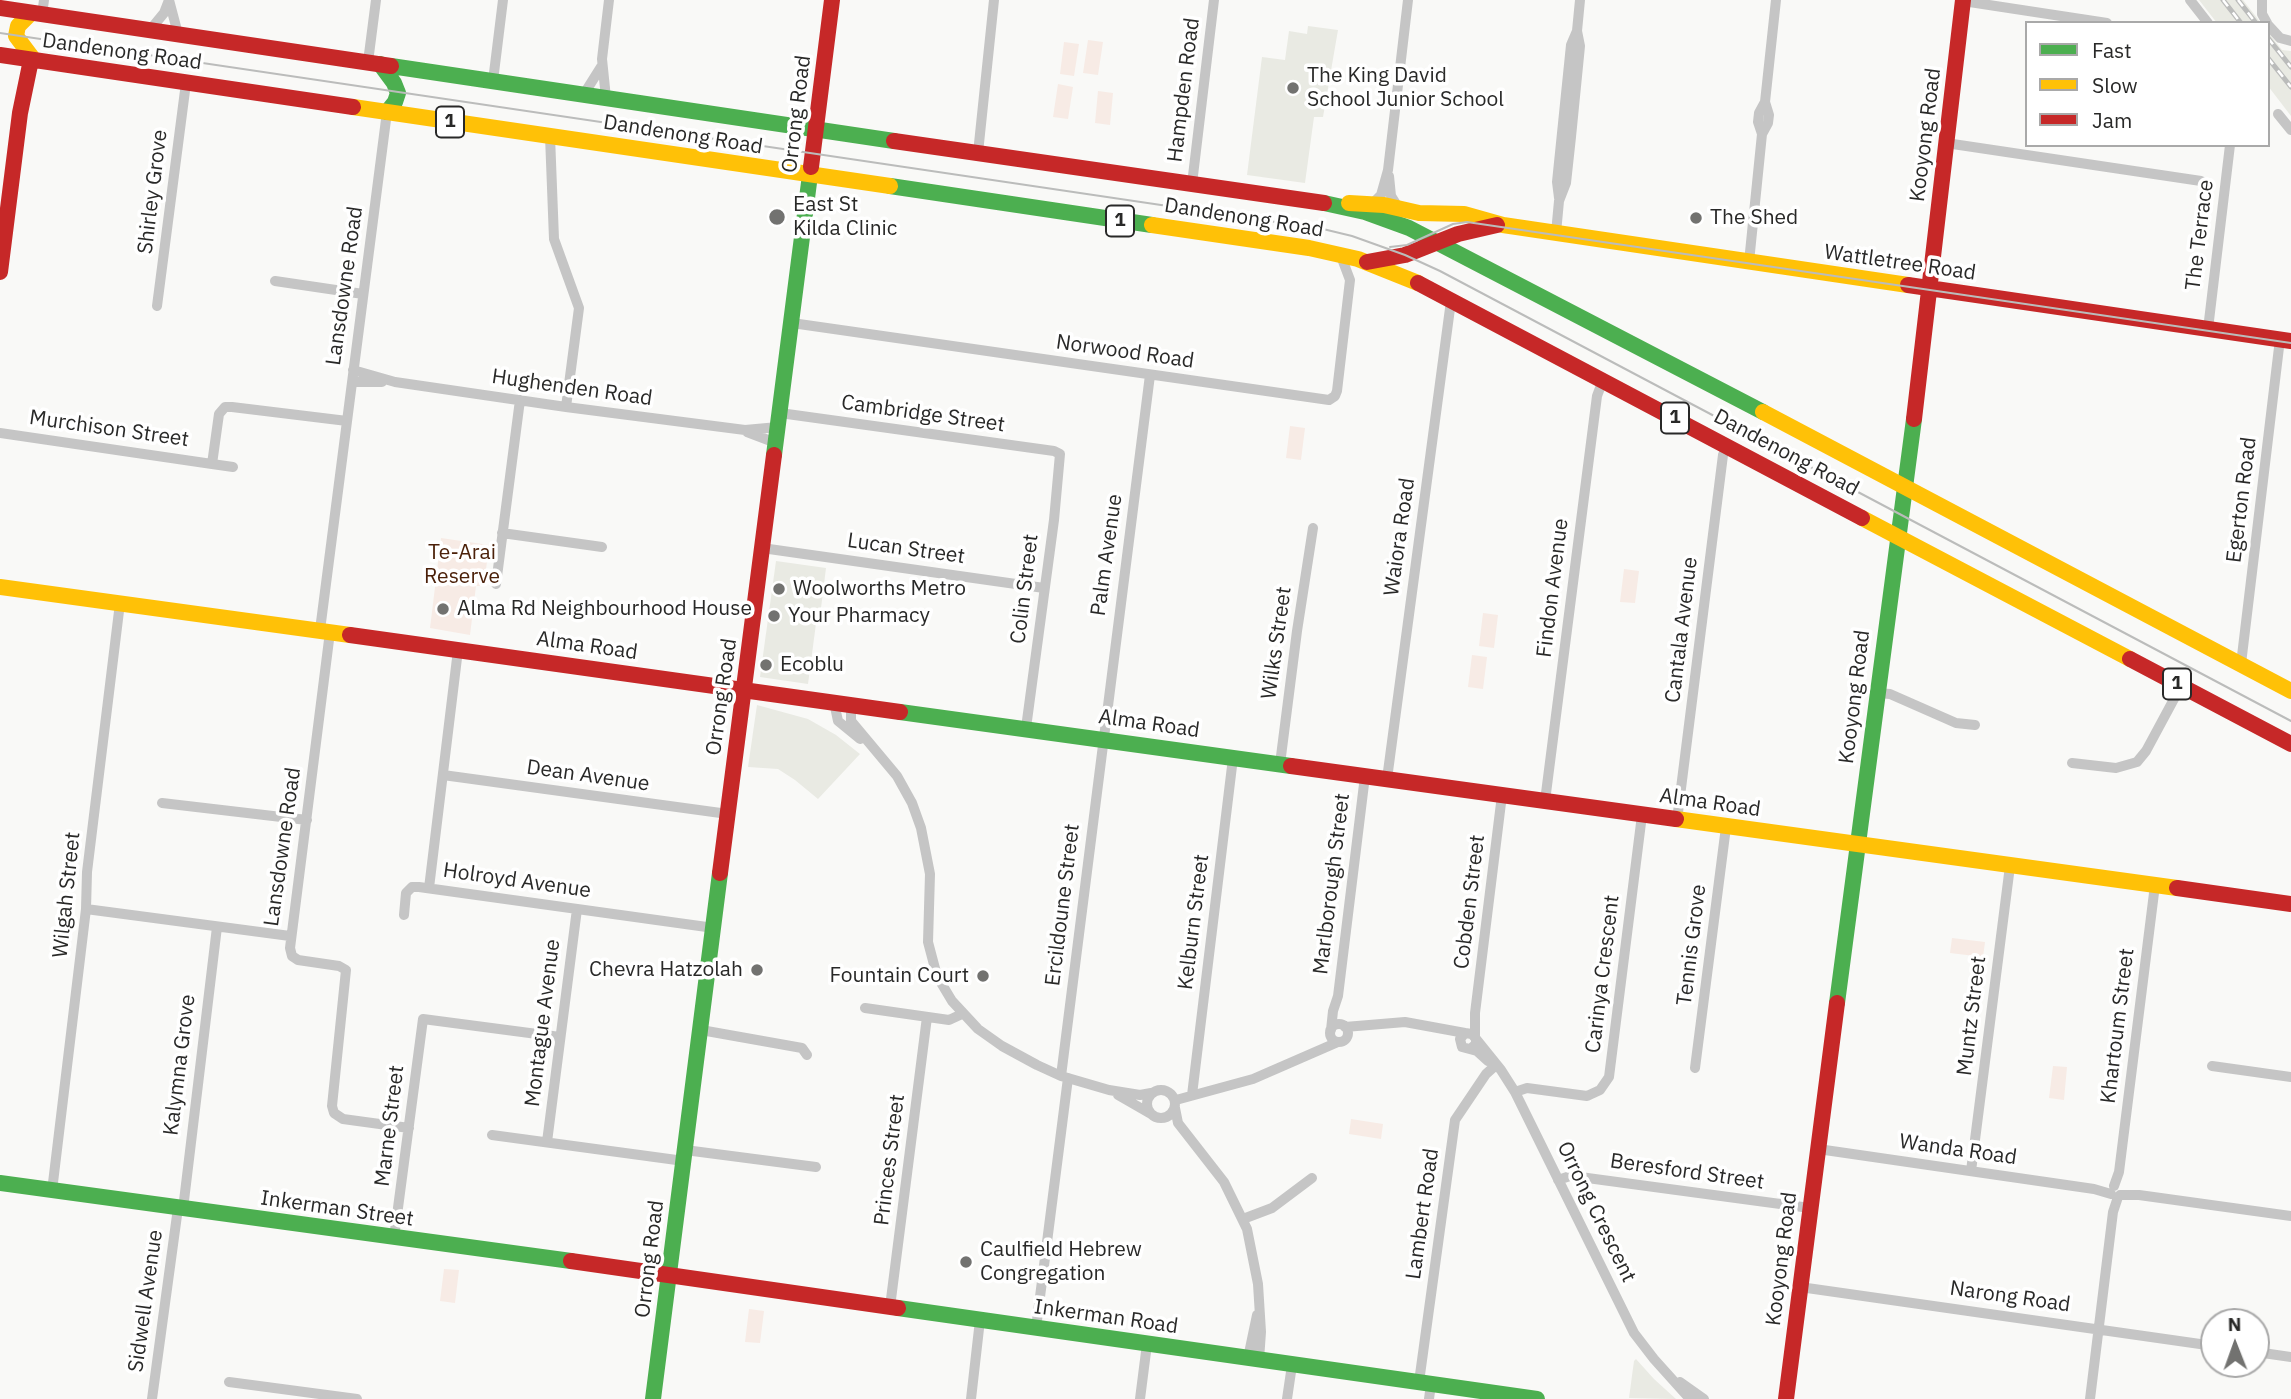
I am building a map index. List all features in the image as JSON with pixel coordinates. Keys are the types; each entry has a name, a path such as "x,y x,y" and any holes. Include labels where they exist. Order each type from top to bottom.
{"main road":[{"name":"Orrong Road","path":"653,1399 832,0"},
{"name":"Kooyong Road","path":"1786,1399 1905,487 1963,1"},
{"name":"Dandenong Road","path":"0,8 39,9 150,30 1320,202 1379,217 1438,243 2291,691"},
{"path":"0,272 20,113 20,58 16,36 18,26 39,9"},
{"name":"Dandenong Road","path":"20,58 1340,254 1399,274 2291,744"},
{"path":"374,63 397,87 395,102 387,112"},
{"name":"Wattletree Road","path":"1320,202 1372,204 1419,213 1464,214 1503,225 2286,340"},
{"name":"Wattletree Road","path":"1366,262 1408,254 1461,233 1503,225"},
{"name":"Alma Road","path":"0,587 2291,904"},
{"name":"Inkerman Street","path":"0,1183 669,1276"},
{"name":"Inkerman Road","path":"669,1276 1292,1364 1426,1388 1537,1399"}],"street":[{"path":"150,30 164,13 169,0"},
{"path":"169,0 178,34"},
{"path":"374,63 376,0"},
{"path":"493,80 503,0"},
{"path":"606,97 602,65 609,0"},
{"path":"978,153 994,0"},
{"name":"Hampden Road","path":"1192,184 1214,0"},
{"path":"1372,204 1380,197 1388,170 1408,0"},
{"path":"1556,233 1559,201 1557,182 1571,45 1577,31 1580,0"},
{"path":"1749,261 1762,134 1769,115 1765,102 1776,0"},
{"path":"2190,0 2206,21"},
{"path":"2262,0 2262,14 2266,21"},
{"path":"1963,1 2094,21"},
{"path":"2270,26 2280,38 2291,41"},
{"path":"584,94 602,65"},
{"name":"Shirley Grove","path":"157,306 186,83"},
{"name":"Lansdowne Road","path":"387,112 347,421 307,820 290,951 295,959 339,966 346,970 332,1106 334,1113 343,1119 410,1128"},
{"path":"2278,114 2291,130"},
{"path":"550,136 554,239 579,308 566,407"},
{"path":"1946,143 2201,181"},
{"name":"The Terrace","path":"2208,329 2230,147"},
{"path":"1388,170 1394,201 1408,211"},
{"name":"Norwood Road","path":"792,323 1319,400 1332,399 1337,391 1350,280 1340,254"},
{"path":"1350,280 1366,262"},
{"path":"275,281 363,294"},
{"name":"Waiora Road","path":"1387,779 1451,301"},
{"name":"Egerton Road","path":"2241,664 2286,340"},
{"name":"Hughenden Road","path":"353,370 395,382 566,407 745,430 778,428"},
{"name":"Palm Avenue","path":"1103,739 1150,375"},
{"name":"Findon Avenue","path":"1545,801 1597,396 1603,380"},
{"name":"Hughenden Road","path":"352,383 395,382"},
{"path":"496,584 520,400"},
{"name":"Murchison Street","path":"212,464 219,414 225,407 347,421"},
{"name":"Cambridge Street","path":"778,428 1041,450 1060,454"},
{"name":"Murchison Street","path":"0,433 233,467"},
{"name":"Cantala Avenue","path":"1677,820 1722,463 1728,446"},
{"name":"Colin Street","path":"1026,728 1060,454"},
{"name":"Wilks Street","path":"1280,764 1313,528"},
{"path":"502,533 602,547"},
{"name":"Lucan Street","path":"762,548 1045,588"},
{"name":"Wilgah Street","path":"52,1191 120,603"},
{"name":"Holroyd Avenue","path":"458,650 429,888 714,928"},
{"path":"2072,763 2123,768 2137,762 2146,751 2181,686"},
{"path":"1877,693 1889,694 1962,725 1975,725"},
{"path":"842,703 838,721 871,746"},
{"path":"842,703 851,722 889,765 905,789 921,828 930,874 930,953 944,990 962,1014 1002,1046 1064,1077 1109,1090 1140,1095 1158,1089 1166,1090 1175,1104 1175,1118 1185,1134 1224,1182 1242,1219 1255,1265 1259,1309 1254,1359"},
{"name":"Ercildoune Street","path":"1036,1328 1103,739"},
{"name":"Kelburn Street","path":"1192,1093 1234,758"},
{"name":"Dean Avenue","path":"443,775 728,814"},
{"name":"Marlborough Street","path":"1330,1031 1338,996 1365,776"},
{"name":"Cobden Street","path":"1469,1039 1475,1013 1502,795"},
{"path":"162,803 307,820"},
{"name":"Carinya Crescent","path":"1515,1092 1527,1088 1587,1096 1600,1090 1609,1077 1642,815"},
{"name":"Tennis Grove","path":"1695,1068 1726,827"},
{"name":"Muntz Street","path":"1971,1171 2010,866"},
{"name":"Khartoum Street","path":"2090,1399 2155,885"},
{"path":"404,915 408,890 414,887 429,888"},
{"path":"86,909 290,936"},
{"name":"Montague Avenue","path":"547,1142 577,909"},
{"name":"Kalymna Grove","path":"180,1208 216,927"},
{"name":"Marlborough Street","path":"1338,996 1343,1033"},
{"path":"865,1008 953,1020 962,1014"},
{"name":"Princes Street","path":"890,1307 928,1017"},
{"name":"Marne Street","path":"394,1238 423,1020 560,1037"},
{"name":"Orrong Crescent","path":"1166,1090 1192,1093 1253,1079 1306,1056 1343,1033 1371,1025 1405,1022 1469,1039 1496,1065 1515,1092 1627,1320 1643,1346 1690,1399"},
{"path":"1330,1031 1338,1024 1343,1033"},
{"path":"701,1030 802,1048 807,1055"},
{"name":"Orrong Crescent","path":"1306,1056 1330,1031"},
{"name":"Lambert Road","path":"1426,1388 1456,1117 1486,1074 1496,1065"},
{"path":"2212,1066 2291,1077"},
{"path":"1109,1090 1185,1134"},
{"path":"1152,1093 1147,1105 1155,1116"},
{"name":"Orrong Crescent","path":"1175,1104 1192,1093"},
{"path":"1155,1116 1169,1116 1175,1104"},
{"path":"492,1135 816,1167"},
{"name":"Wanda Road","path":"1818,1149 2291,1216"},
{"name":"Beresford Street","path":"1558,1180 1567,1176 1580,1177 1810,1208"},
{"path":"1242,1219 1272,1208 1312,1178"},
{"name":"Sidwell Avenue","path":"152,1399 180,1208"},
{"name":"Narong Road","path":"1800,1287 2200,1344"},
{"path":"971,1399 980,1320"},
{"path":"1140,1399 1147,1344"},
{"path":"2270,1354 2291,1357"},
{"path":"1287,1399 1292,1364"},
{"name":"Orrong Crescent","path":"1666,1373 1704,1399"},
{"path":"229,1382 357,1399"}],"shaded area":[{"path":"2199,0 2243,0 2259,21 2215,21"},
{"name":"The King David School Junior School","path":"1308,26 1338,30 1323,117 1314,117 1305,183 1247,175 1262,57 1285,60 1289,31 1307,34"},
{"path":"2270,35 2282,50 2291,51 2291,116 2270,89"},
{"path":"776,561 826,568 808,684 760,677"},
{"path":"757,705 808,719 836,735 860,754 818,799 778,769 748,767"},
{"path":"1636,1359 1654,1379 1676,1399 1629,1398"}],"green space":[{"path":"1088,40 1103,42 1098,75 1083,73"},
{"path":"1064,42 1079,44 1074,76 1060,74"},
{"path":"1058,84 1073,87 1068,119 1053,117"},
{"path":"1098,91 1113,93 1110,125 1095,123"},
{"path":"1290,426 1305,428 1301,460 1286,458"},
{"name":"Te-Arai Reserve","path":"441,538 489,545 484,586 476,586 470,635 430,628"},
{"path":"1624,569 1639,571 1635,603 1620,602"},
{"path":"1483,613 1498,615 1494,648 1479,646"},
{"path":"1472,655 1487,657 1483,689 1468,687"},
{"path":"1952,938 1985,942 1983,957 1950,953"},
{"path":"2053,1066 2067,1067 2064,1100 2049,1098"},
{"path":"1351,1119 1383,1124 1381,1139 1349,1134"},
{"path":"444,1269 459,1270 455,1303 440,1301"},
{"path":"749,1309 764,1311 760,1343 745,1342"}],"tram line":[{"path":"0,33 1323,229 1352,236 1440,271 2291,721"},
{"path":"1390,247 1407,245 1453,224 1467,222 2291,343"}],"railway":[{"path":"2223,0 2239,21"},
{"path":"2238,0 2254,21"},
{"path":"2270,41 2291,67"},
{"path":"2270,61 2291,87"}],"traffic: fast":[{"path":"380,64 398,93 387,112"},
{"path":"391,66 894,141"},
{"path":"774,455 811,167"},
{"path":"890,186 1152,225"},
{"path":"1324,203 1365,212 1409,228 1763,412"},
{"path":"1837,1003 1914,419"},
{"path":"900,712 1291,766"},
{"path":"653,1399 720,873"},
{"path":"0,1183 571,1261"},
{"path":"898,1308 1537,1399"}],"traffic: slow":[{"path":"31,13 18,26 16,36 34,60"},
{"path":"353,107 890,186"},
{"path":"1349,203 1384,205 1419,213 1464,214 1503,225 1908,285"},
{"path":"1152,225 1309,248 1358,259 1418,283"},
{"path":"1763,412 2291,691"},
{"path":"1862,518 2130,659"},
{"path":"0,587 350,635"},
{"path":"1676,819 2177,888"}],"traffic: jam":[{"path":"811,167 832,0"},
{"path":"1914,419 1963,0"},
{"path":"0,8 391,66"},
{"path":"0,55 353,107"},
{"path":"0,272 20,113 31,60"},
{"path":"894,141 1324,203"},
{"path":"1367,262 1405,255 1458,234 1497,225"},
{"path":"1418,283 1862,518"},
{"path":"1908,285 2291,341"},
{"path":"720,873 774,455"},
{"path":"350,635 900,712"},
{"path":"2130,659 2291,744"},
{"path":"1291,766 1676,819"},
{"path":"2177,888 2291,904"},
{"path":"1786,1399 1837,1003"},
{"path":"571,1261 898,1308"}],"place":[{"name":"The King David School Junior School","path":"1293,88"},
{"name":"East St Kilda Clinic","path":"777,217"},
{"name":"The Shed","path":"1696,218"},
{"name":"Woolworths Metro","path":"779,589"},
{"name":"Alma Rd Neighbourhood House","path":"443,609"},
{"name":"Your Pharmacy","path":"774,616"},
{"name":"Ecoblu","path":"766,665"},
{"name":"Chevra Hatzolah","path":"757,970"},
{"name":"Fountain Court","path":"983,976"},
{"name":"Caulfield Hebrew Congregation","path":"966,1262"}]}
